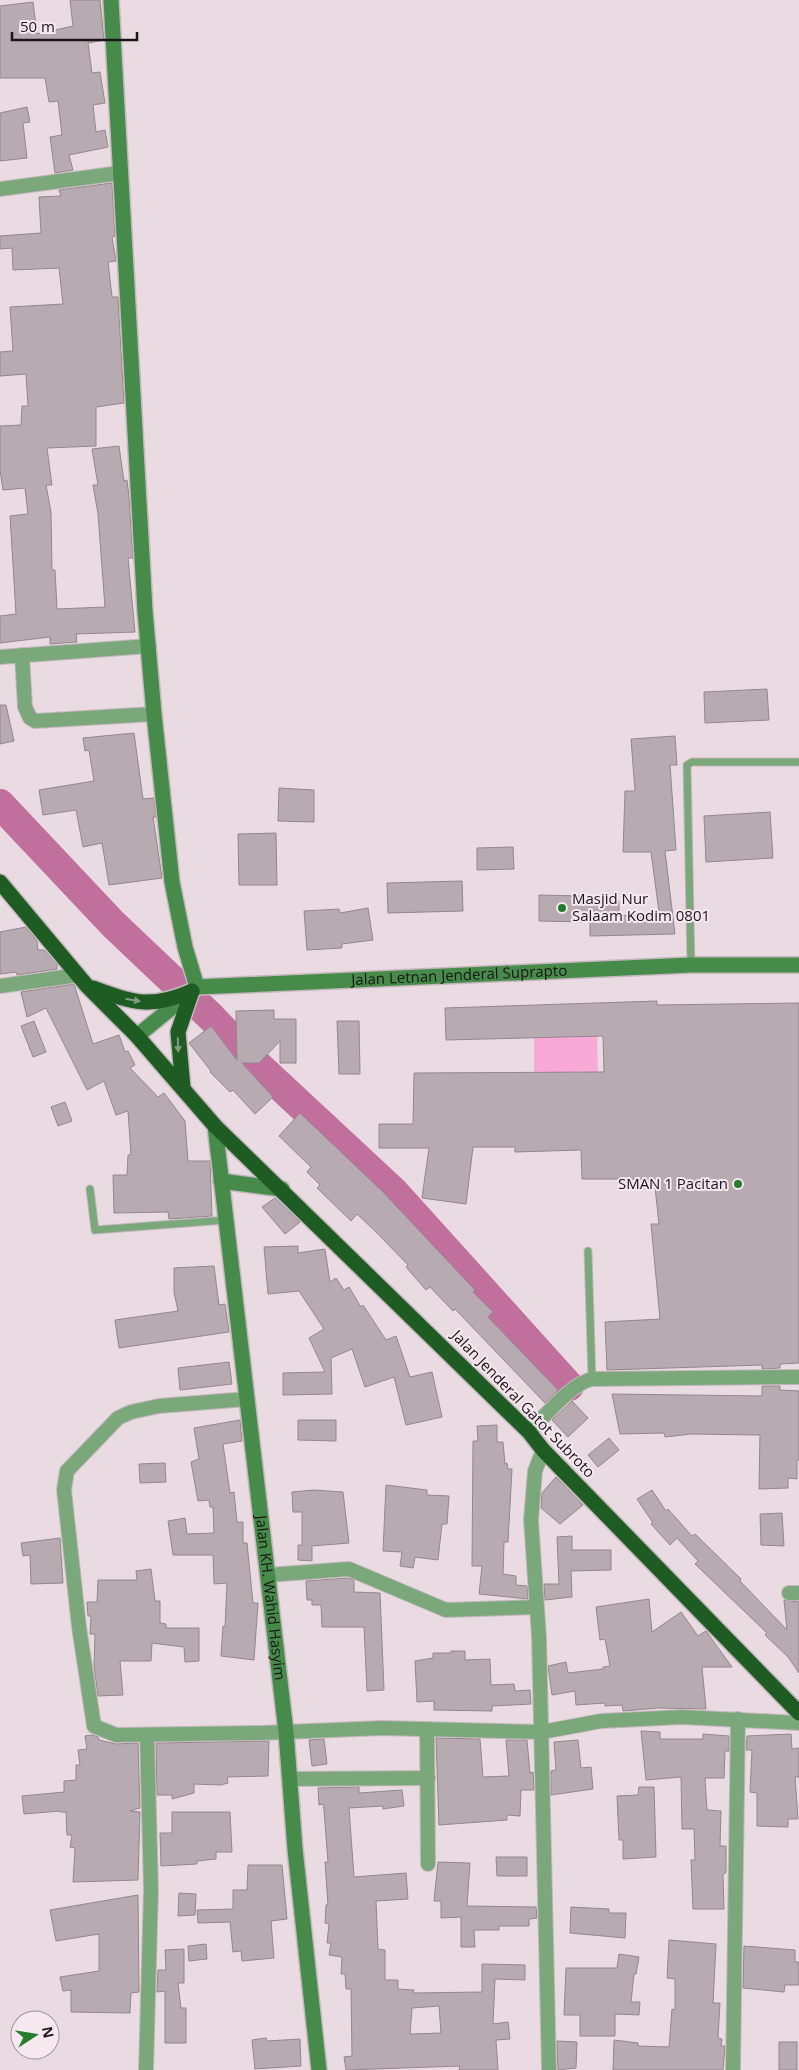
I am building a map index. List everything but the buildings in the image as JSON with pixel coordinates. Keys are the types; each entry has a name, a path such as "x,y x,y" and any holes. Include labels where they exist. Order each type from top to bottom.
{"highway":[{"name":"Jalan Jenderal Gatot Subroto","path":"0,882 83,980 137,1036 216,1126 529,1432 543,1450 799,1713"},
{"path":"83,980 120,998 146,1002 164,1002 188,995"},
{"path":"182,1088 178,1032 188,995"}],"street":[{"path":"111,0 154,714 172,882 185,947 188,995 137,1036"},
{"path":"0,189 120,173"},
{"path":"0,657 149,646"},
{"path":"22,655 26,707 30,718 35,721 154,714"},
{"name":"Jalan Letnan Jenderal Suprapto","path":"188,995 690,959 799,966"},
{"path":"0,986 83,980"},
{"name":"Jalan KH. Wahid Hasyim","path":"216,1126 286,1732 295,1849 319,2070"},
{"path":"221,1182 282,1189"},
{"path":"529,1432 553,1408 588,1381 799,1377"},
{"path":"247,1399 159,1406 131,1412 118,1418 67,1471 64,1490 79,1628 94,1726 116,1735 147,1735 382,1728 542,1732 601,1721 682,1718 799,1723"},
{"path":"543,1450 535,1471 531,1520 542,1732 549,2070"},
{"path":"268,1575 349,1569 446,1610 537,1607"},
{"path":"733,2070 738,1719"},
{"path":"427,1729 428,1864"},
{"path":"146,2070 151,1890 147,1735"},
{"path":"290,1780 428,1778"}],"lane":[{"path":"690,959 687,765 692,762 799,762"},
{"path":"90,1189 95,1230 226,1220"},
{"path":"588,1251 588,1381"}],"shaded area":[{"path":"597,1036 598,1073 534,1073 534,1037"}],"waterway":[{"path":"0,804 113,924 212,1018 251,1059 394,1192 569,1386"}],"place":[{"name":"Masjid Nur Salaam Kodim 0801","path":"562,908"},
{"name":"SMAN 1 Pacitan","path":"738,1184"}]}
